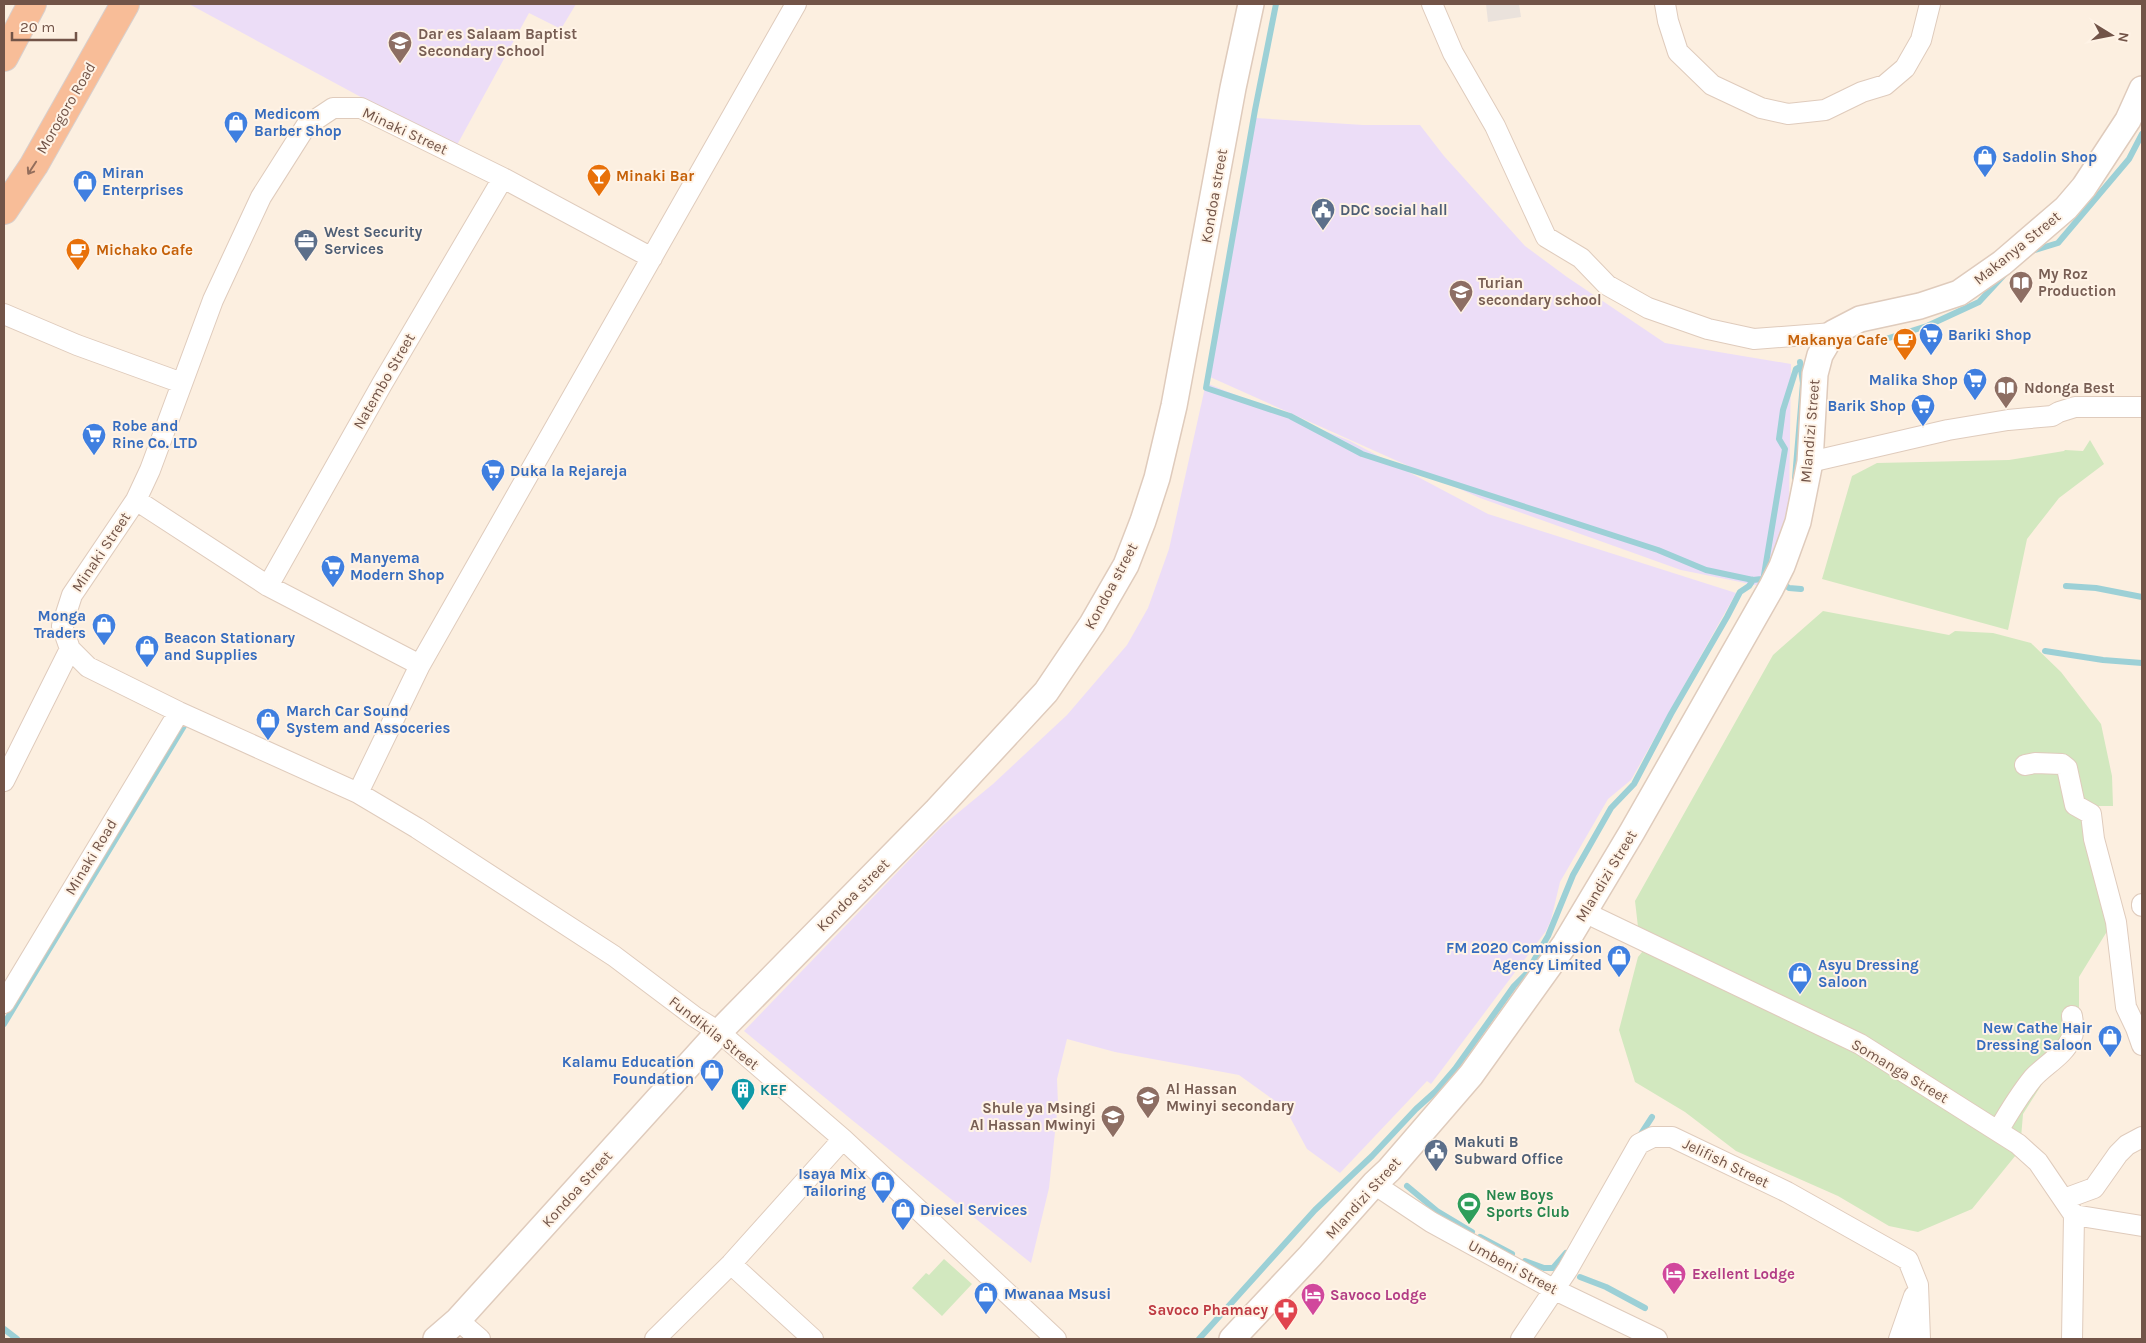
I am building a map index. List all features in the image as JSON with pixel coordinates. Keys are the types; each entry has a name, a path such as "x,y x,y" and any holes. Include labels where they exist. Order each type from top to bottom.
{"highway":[{"path":"4,57 32,4"},
{"name":"Morogoro Road","path":"4,210 34,165 125,4"}],"street":[{"path":"358,793 420,665 796,4"},
{"name":"Kondoa street","path":"717,1033 937,810 1046,692 1092,624 1126,565 1157,478 1174,406 1233,88 1251,4"},
{"path":"1432,4 1453,53 1494,126 1546,237 1581,258 1607,285 1648,308 1708,329 1754,339 1834,333"},
{"path":"1666,4 1668,21 1678,52 1712,85 1761,108 1788,114 1825,110 1862,92 1885,85 1905,68 1922,40 1930,4"},
{"name":"Makanya Street","path":"1834,333 1860,319 1920,306 1959,293 2002,263 2066,208 2084,187 2128,120 2142,89"},
{"name":"Minaki Street","path":"358,793 179,712 88,667 70,649 62,626 72,595 136,500 150,470 213,300 261,197 306,126 333,108 361,108 503,178 652,258"},
{"name":"Natembo Street","path":"268,586 382,384 503,178"},
{"path":"4,314 77,345 182,383"},
{"name":"Mlandizi Street","path":"1232,1339 1389,1170 1471,1075 1565,944 1637,824 1777,577 1798,522 1810,462 1815,374 1820,355 1834,333"},
{"path":"1810,462 1948,430 2008,420 2052,416 2075,407 2142,407"},
{"path":"136,500 268,586 420,665"},
{"path":"4,781 70,649"},
{"name":"Minaki Road","path":"4,1003 179,712"},
{"path":"2025,765 2035,763 2062,764 2067,768 2075,805 2091,814 2094,838 2116,922 2125,1002 2142,1045"},
{"name":"Fundikila Street","path":"358,793 417,828 614,956 717,1033 843,1140 1056,1339"},
{"name":"Somanga Street","path":"1584,912 1860,1044 2018,1144 2038,1162 2069,1207"},
{"path":"1998,1131 2016,1101 2035,1076 2071,1040 2074,1029 2072,1016"},
{"name":"Kondoa Street","path":"436,1339 458,1320 717,1033"},
{"name":"Jelifish Street","path":"1521,1339 1553,1289 1568,1270 1639,1144 1653,1137 1672,1137 1786,1192 1908,1260 1918,1285 1920,1339"},
{"path":"2069,1207 2094,1188 2118,1154 2142,1137"},
{"path":"655,1339 732,1264 843,1140"},
{"name":"Umbeni Street","path":"1374,1184 1430,1222 1553,1289 1657,1339"},
{"path":"2069,1207 2142,1226"},
{"path":"2069,1207 2072,1339"},
{"path":"732,1264 814,1339"},
{"path":"1899,1339 1918,1285"},
{"path":"458,1320 480,1339"}],"shaded area":[{"name":"Dar es Salaam Baptist Secondary School","path":"189,4 576,4 561,29 529,13 457,145 407,122"},
{"path":"1486,4 1519,4 1521,17 1488,22"},
{"path":"1256,118 1363,125 1420,125 1444,156 1525,246 1567,277 1665,343 1791,364 1789,508 1785,591 1681,570 1480,498 1210,377"},
{"path":"1206,383 1350,441 1488,514 1736,593 1631,780 1608,799 1560,882 1551,920 1546,931 1431,1084 1427,1081 1340,1173 1307,1149 1285,1108 1239,1075 1115,1052 1067,1039 1057,1079 1058,1104 1049,1188 1031,1263 744,1031 942,826 993,784 1067,715 1127,645 1148,608 1169,549"}],"green space":[{"path":"2090,440 2104,464 2059,498 2027,539 2008,630 1822,579 1852,476 1877,463 2009,460 2065,450 2083,451"},
{"path":"1823,611 1949,635 1955,631 1993,633 2031,643 2061,672 2101,724 2112,776 2113,806 2086,806 2114,920 2079,977 2079,1020 2064,1049 2023,1114 2020,1150 1972,1209 1918,1232 1889,1226 1838,1196 1736,1151 1685,1112 1635,1082 1619,1030 1638,957 1656,935 1638,927 1635,901 1773,655"},
{"path":"944,1259 972,1284 942,1316 912,1288 926,1273 929,1275"}],"waterway":[{"path":"1276,4 1255,110 1206,388 1290,416 1362,454 1658,550 1706,570 1753,580 1770,578"},
{"path":"2032,251 2058,243 2129,159 2142,134"},
{"path":"1873,343 1927,326 1979,302 2004,275"},
{"path":"1795,478 1803,383 1800,362"},
{"path":"1763,581 1785,449 1779,439 1783,410 1796,369 1800,367"},
{"path":"1199,1339 1315,1210 1436,1091 1455,1069 1514,986 1526,974 1548,936 1573,875 1611,808 1634,784 1740,592 1749,586 1753,580"},
{"path":"1780,581 1789,588 1801,589"},
{"path":"2066,586 2096,588 2142,597"},
{"path":"2045,651 2103,660 2142,663"},
{"path":"4,1024 184,726"},
{"path":"1639,1137 1652,1117"},
{"path":"1407,1186 1437,1211 1472,1232"},
{"path":"1480,1237 1512,1254"},
{"path":"1525,1261 1544,1268 1553,1268 1566,1253"},
{"path":"1580,1277 1606,1287 1645,1308"},
{"path":"4,1329 17,1339"}],"place":[{"name":"Dar es Salaam Baptist Secondary School","path":"400,64"},
{"name":"Medicom Barber Shop","path":"236,144"},
{"name":"Sadolin Shop","path":"1985,178"},
{"name":"Minaki Bar","path":"599,197"},
{"name":"Miran Enterprises","path":"85,203"},
{"name":"DDC social hall","path":"1323,231"},
{"name":"West Security Services","path":"306,262"},
{"name":"Michako Cafe","path":"78,271"},
{"name":"My Roz Production","path":"2021,304"},
{"name":"Turian secondary school","path":"1461,313"},
{"name":"Bariki Shop","path":"1931,356"},
{"name":"Makanya Cafe","path":"1905,361"},
{"name":"Malika Shop","path":"1975,401"},
{"name":"Ndonga Best","path":"2006,409"},
{"name":"Barik Shop","path":"1923,427"},
{"name":"Robe and Rine Co. LTD","path":"94,456"},
{"name":"Duka la Rejareja","path":"493,492"},
{"name":"Manyema Modern Shop","path":"333,588"},
{"name":"Monga Traders","path":"104,646"},
{"name":"Beacon Stationary and Supplies","path":"147,668"},
{"name":"March Car Sound System and Assoceries","path":"268,741"},
{"name":"FM 2020 Commission Agency Limited","path":"1619,978"},
{"name":"Asyu Dressing Saloon","path":"1800,995"},
{"name":"New Cathe Hair Dressing Saloon","path":"2110,1058"},
{"name":"Kalamu Education Foundation","path":"712,1092"},
{"name":"KEF","path":"743,1111"},
{"name":"Al Hassan Mwinyi secondary","path":"1148,1119"},
{"name":"Shule ya Msingi Al Hassan Mwinyi","path":"1113,1138"},
{"name":"Makuti B Subward Office","path":"1436,1172"},
{"name":"Isaya Mix Tailoring","path":"883,1204"},
{"name":"New Boys Sports Club","path":"1469,1225"},
{"name":"Diesel Services","path":"903,1231"},
{"name":"Exellent Lodge","path":"1674,1295"},
{"name":"Mwanaa Msusi","path":"986,1315"},
{"name":"Savoco Lodge","path":"1313,1316"},
{"name":"Savoco Phamacy","path":"1286,1331"}]}
